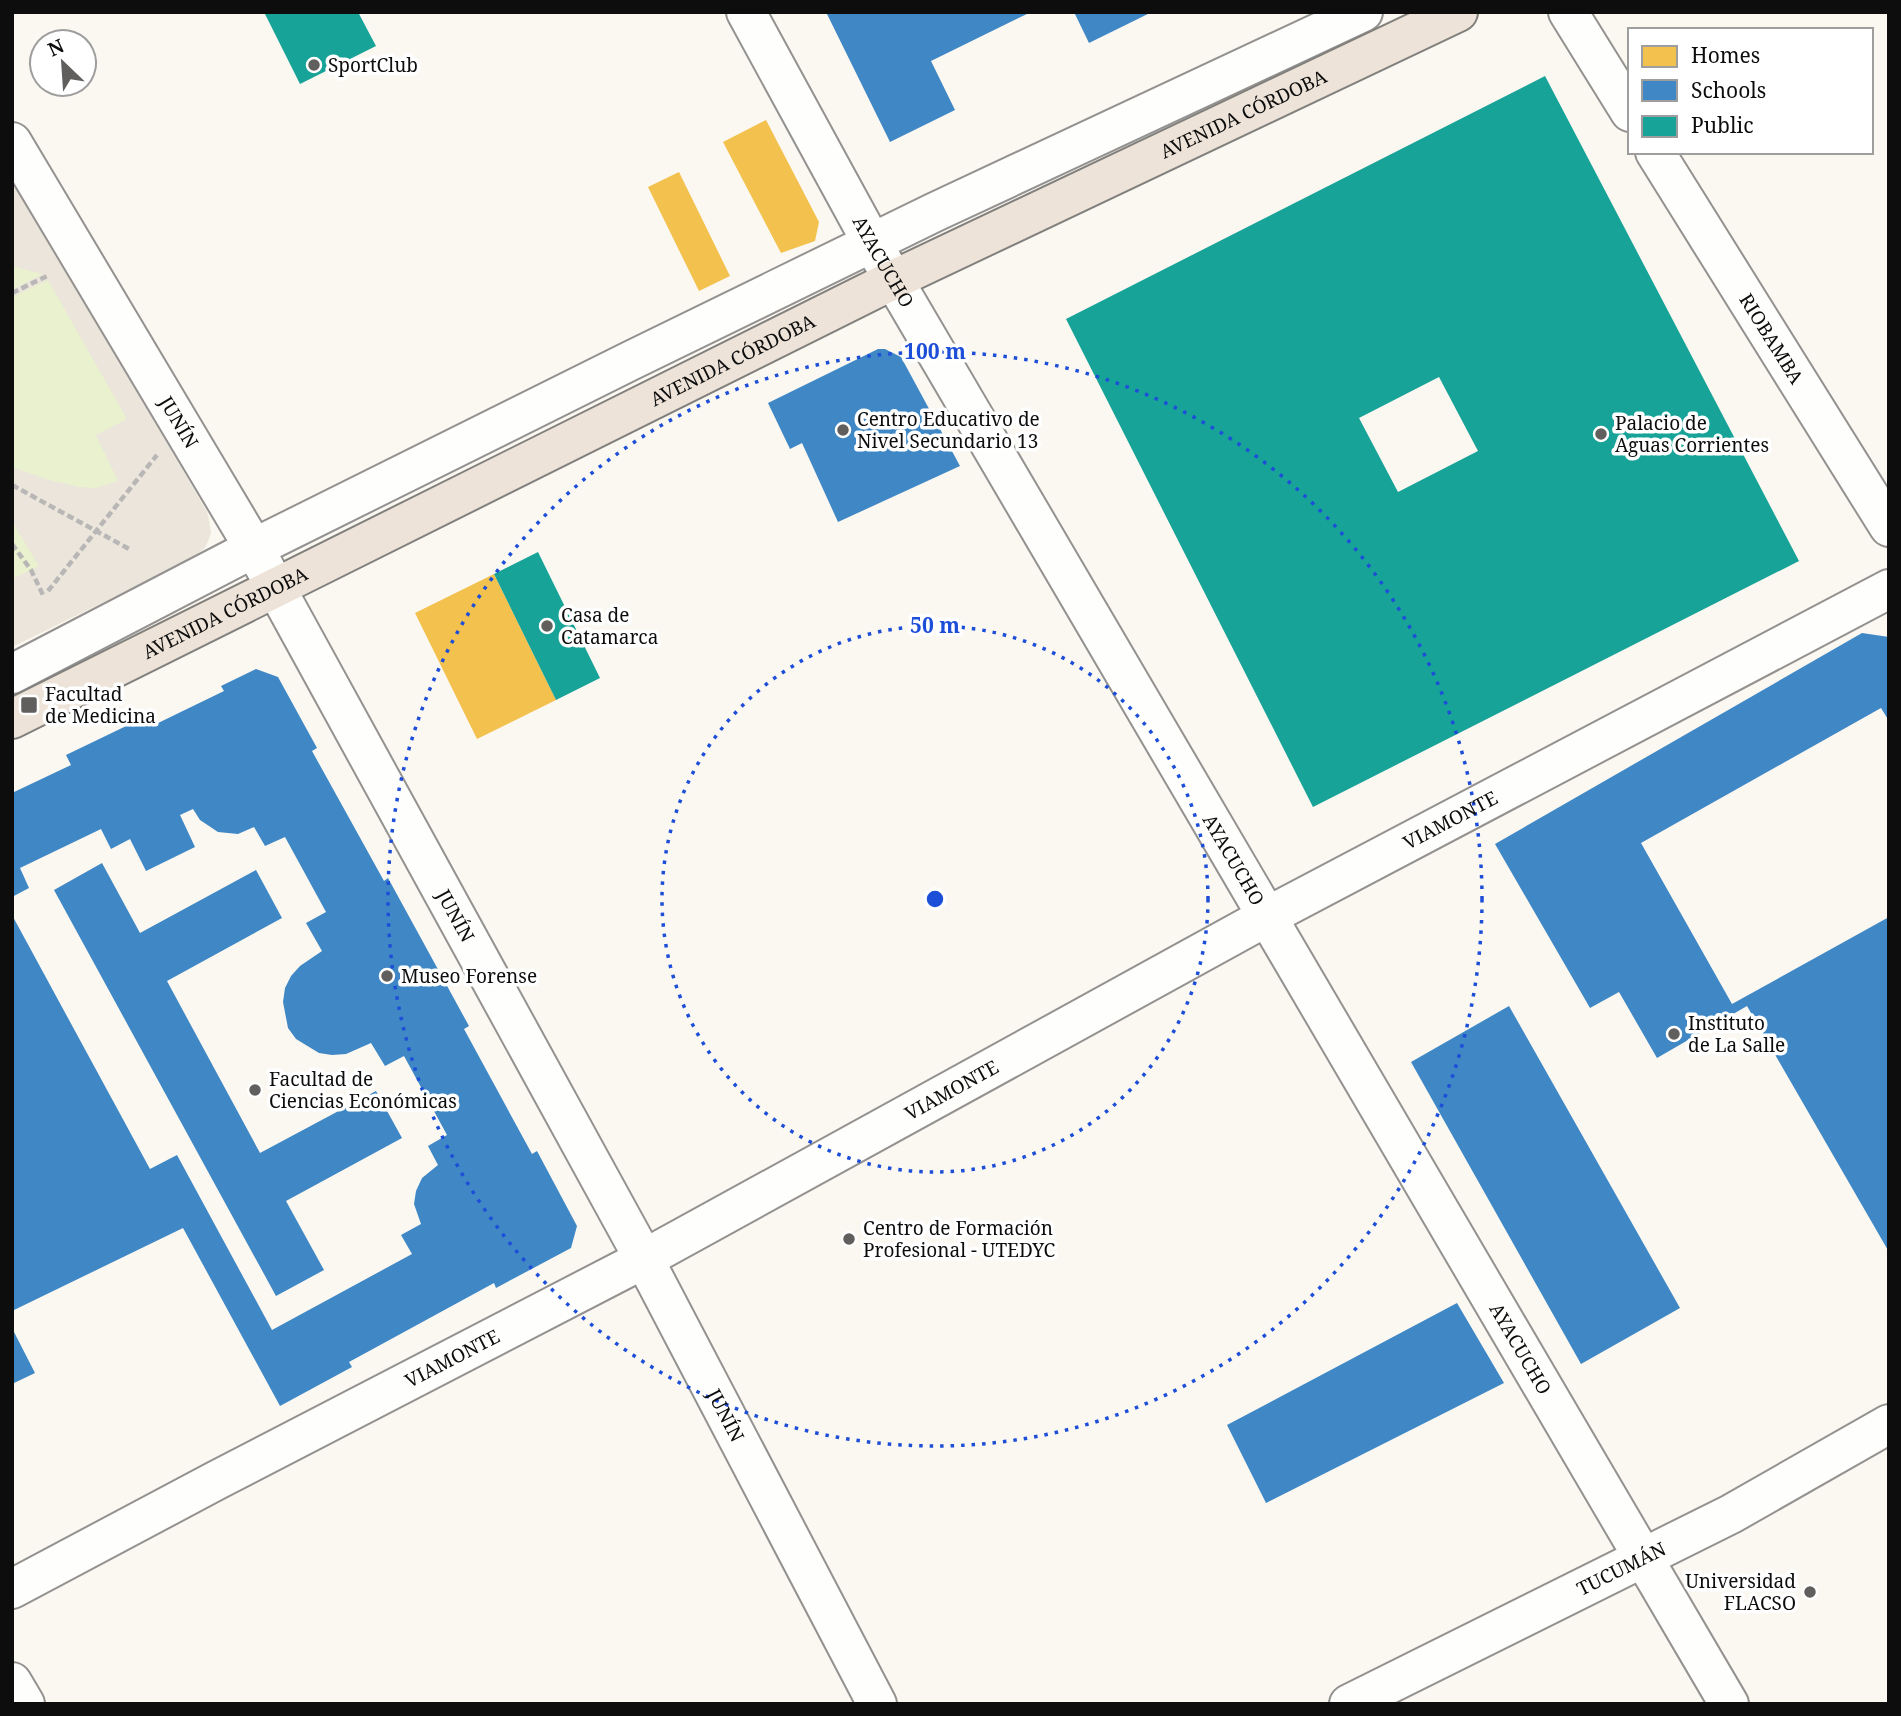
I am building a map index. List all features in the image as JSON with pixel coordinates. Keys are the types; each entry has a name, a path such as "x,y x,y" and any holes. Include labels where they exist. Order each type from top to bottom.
{"main road":[{"name":"AVENIDA CÓRDOBA","path":"12,719 894,280 1458,12"}],"street":[{"name":"AYACUCHO","path":"746,12 872,243 1729,1704"},
{"path":"12,674 254,548 630,360 947,206 1363,12"},
{"path":"1568,12 1628,109"},
{"name":"JUNÍN","path":"12,142 254,548 644,1259 877,1704"},
{"name":"RIOBAMBA","path":"1656,154 1889,527"},
{"name":"VIAMONTE","path":"12,1589 644,1259 1268,916 1889,589"},
{"name":"TUCUMÁN","path":"1349,1704 1731,1514 1889,1424"},
{"path":"12,1682 24,1704"}],"path":[{"path":"12,293 56,272"},
{"path":"12,544 46,593 159,452"},
{"path":"12,485 131,550"}],"green space":[{"path":"12,178 207,512 210,535 201,551 187,561 12,647"}],"shaded area":[{"path":"12,178 207,512 211,533 205,548 187,561 12,647 12,579 39,566 12,521 12,467 80,487 96,488 118,481 96,435 127,419 48,280 12,297 12,290 43,274 12,266"}],"building: Homes":[{"path":"766,120 819,222 815,241 781,253 723,142"},
{"path":"679,172 730,276 699,291 648,187"},
{"path":"494,574 556,700 477,739 415,613"}],"building: Schools":[{"path":"826,12 1031,12 931,61 955,110 890,142"},
{"path":"1074,12 1152,12 1089,43"},
{"path":"878,349 885,349 901,357 960,466 838,522 802,443 790,449 768,403"},
{"path":"1862,633 1889,637 1889,721 1881,708 1641,843 1732,1004 1889,917 1889,1252 1747,1006 1657,1058 1619,992 1590,1008 1495,844"},
{"name":"Facultad de Ciencias Económicas","path":"256,669 278,677 317,748 312,751 384,881 388,878 469,1026 464,1029 532,1154 537,1151 577,1226 571,1248 496,1288 494,1283 349,1362 352,1367 280,1406 183,1228 12,1311 12,915 150,1169 177,1155 272,1330 412,1254 401,1235 421,1224 414,1204 416,1191 422,1178 438,1165 428,1146 447,1135 404,1056 385,1066 371,1043 346,1054 319,1053 296,1039 288,1028 283,1002 285,988 300,966 322,951 306,923 326,912 285,837 265,846 254,827 238,834 218,832 200,820 193,809 180,815 195,847 146,871 130,839 111,849 101,829 20,868 29,888 12,897 12,793 71,765 66,755 149,715 154,725 224,691 221,686"},
{"name":"Facultad de Ciencias Económicas","path":"102,863 140,933 256,870 282,918 167,981 260,1153 376,1091 402,1138 286,1201 324,1270 276,1296 54,890"},
{"path":"1509,1006 1680,1308 1581,1364 1411,1062"},
{"path":"1457,1303 1504,1383 1266,1503 1227,1425"},
{"path":"14,1332 35,1373 12,1384 12,1333"}],"building: Public":[{"name":"SportClub","path":"264,12 358,12 376,46 300,84"},
{"name":"Palacio de Aguas Corrientes","path":"1545,76 1799,561 1313,807 1066,319","holes":["1439,377 1478,451 1398,492 1359,418"]},
{"name":"Casa de Catamarca","path":"538,552 600,678 556,700 494,574"}],"place":[{"name":"SportClub","path":"314,65"},
{"name":"Centro Educativo de Nivel Secundario 13","path":"843,430"},
{"name":"Palacio de Aguas Corrientes","path":"1601,434"},
{"name":"Casa de Catamarca","path":"547,626"},
{"name":"Facultad de Medicina","path":"29,705"},
{"name":"Museo Forense","path":"387,976"},
{"name":"Instituto de La Salle","path":"1674,1034"},
{"name":"Facultad de Ciencias Económicas","path":"255,1090"},
{"name":"Centro de Formación Profesional - UTEDYC","path":"849,1239"},
{"name":"Universidad FLACSO","path":"1810,1592"}]}
